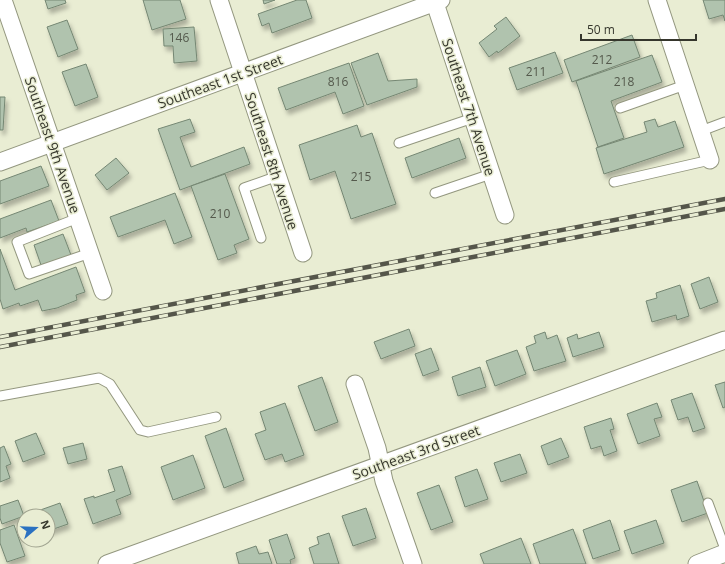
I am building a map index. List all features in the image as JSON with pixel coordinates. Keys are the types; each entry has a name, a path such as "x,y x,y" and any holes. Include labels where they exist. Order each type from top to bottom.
{"street":[{"name":"Southeast 9th Avenue","path":"3,0 103,291"},
{"name":"Southeast 8th Avenue","path":"219,0 303,253"},
{"path":"657,0 710,160"},
{"name":"Southeast 1st Street","path":"0,162 437,1"},
{"name":"Southeast 7th Avenue","path":"437,1 505,215"},
{"name":"Southeast 3rd Street","path":"107,564 725,340"},
{"path":"355,384 377,448 384,481 413,564"},
{"path":"697,564 725,553"}],"lane":[{"path":"620,108 685,85"},
{"path":"399,143 473,118"},
{"path":"701,131 725,122"},
{"path":"614,182 710,160"},
{"path":"435,194 491,174"},
{"path":"261,238 244,188 278,176"},
{"path":"78,218 16,242 29,274 90,253"},
{"path":"0,396 99,378 110,384 140,430 148,432 216,417"},
{"path":"708,503 725,549"}],"building":[{"path":"45,0 65,0 66,3 48,9"},
{"path":"143,0 180,0 186,19 152,30"},
{"path":"263,0 275,0 264,4"},
{"path":"297,0 306,0 312,18 272,33 269,23 262,26 258,14"},
{"path":"703,0 725,0 725,21 723,15 709,19"},
{"path":"506,17 520,36 498,53 497,51 489,57 479,43 497,29 494,26"},
{"path":"67,20 78,49 58,57 47,27"},
{"path":"194,27 197,61 174,63 173,46 164,46 163,29"},
{"path":"632,35 640,57 572,82 564,60"},
{"path":"555,52 563,73 517,90 509,68"},
{"path":"378,53 388,81 417,79 417,87 367,105 351,63"},
{"path":"652,55 662,82 611,101 624,138 598,147 576,81"},
{"path":"349,63 364,106 343,114 335,92 286,110 278,88"},
{"path":"86,64 98,97 75,106 62,72"},
{"path":"0,97 5,97 3,130 0,130"},
{"path":"190,119 195,132 180,137 191,167 244,147 250,164 180,190 158,129"},
{"path":"655,119 658,127 675,121 684,147 604,174 596,148 647,132 644,122"},
{"path":"357,125 361,137 372,133 396,204 351,219 335,171 310,180 299,145"},
{"path":"459,138 466,158 412,178 405,158"},
{"path":"116,158 129,173 107,190 95,175"},
{"path":"41,166 49,186 0,204 0,181"},
{"path":"225,174 249,239 234,245 237,253 218,260 191,186"},
{"path":"175,193 192,237 174,244 165,220 118,237 110,217"},
{"path":"51,200 59,221 27,232 26,228 0,238 0,219"},
{"path":"63,234 71,255 41,265 34,245"},
{"path":"0,249 15,290 76,267 85,292 76,295 77,300 57,308 42,311 38,300 20,306 19,303 3,309 0,299"},
{"path":"709,277 718,302 700,309 691,284"},
{"path":"680,285 689,316 677,320 676,315 652,322 646,301 657,298 656,293"},
{"path":"409,329 415,346 381,359 374,342"},
{"path":"545,332 547,339 557,335 566,361 534,371 526,347 536,343 534,336"},
{"path":"599,332 604,347 573,357 567,338 577,334 578,339"},
{"path":"431,348 439,370 423,376 415,354"},
{"path":"517,350 526,374 495,386 486,361"},
{"path":"480,367 486,387 458,396 452,377"},
{"path":"322,377 338,422 315,431 298,386"},
{"path":"725,382 725,407 723,408 715,385"},
{"path":"692,393 705,428 693,432 688,417 678,420 671,400"},
{"path":"285,403 304,455 285,462 282,454 265,460 255,434 266,430 260,412"},
{"path":"657,403 662,417 654,419 660,436 638,444 627,414"},
{"path":"611,418 614,429 610,430 617,451 604,456 601,446 591,449 584,427"},
{"path":"226,428 244,480 224,488 205,436"},
{"path":"36,433 45,454 23,462 15,441"},
{"path":"561,438 569,457 548,465 541,446"},
{"path":"83,443 87,459 68,464 63,448"},
{"path":"4,446 11,464 6,466 10,478 0,482 0,448"},
{"path":"520,454 527,473 501,482 494,463"},
{"path":"193,455 205,488 173,500 161,467"},
{"path":"122,466 131,494 116,500 121,514 93,524 84,499 94,496 94,498 115,491 108,470"},
{"path":"477,469 488,499 465,507 455,477"},
{"path":"697,481 708,513 682,522 671,490"},
{"path":"439,485 453,522 431,530 417,493"},
{"path":"18,500 21,508 16,508 16,519 2,524 0,518 0,506"},
{"path":"60,503 68,524 56,528 56,508 46,508"},
{"path":"366,508 376,538 353,546 342,516"},
{"path":"610,520 620,550 593,559 583,530"},
{"path":"656,520 664,543 632,554 624,531"},
{"path":"14,525 16,531 16,548 22,548 25,556 7,562 0,543 0,530"},
{"path":"573,529 586,564 540,564 533,544"},
{"path":"329,533 339,564 314,564 309,548 319,544 317,537"},
{"path":"287,534 295,558 290,560 291,564 277,564 269,540"},
{"path":"521,538 531,564 484,564 480,554"},
{"path":"256,546 259,554 268,552 272,564 239,564 236,553"}],"railway":[{"path":"0,337 725,199"},
{"path":"0,347 725,209"}]}
